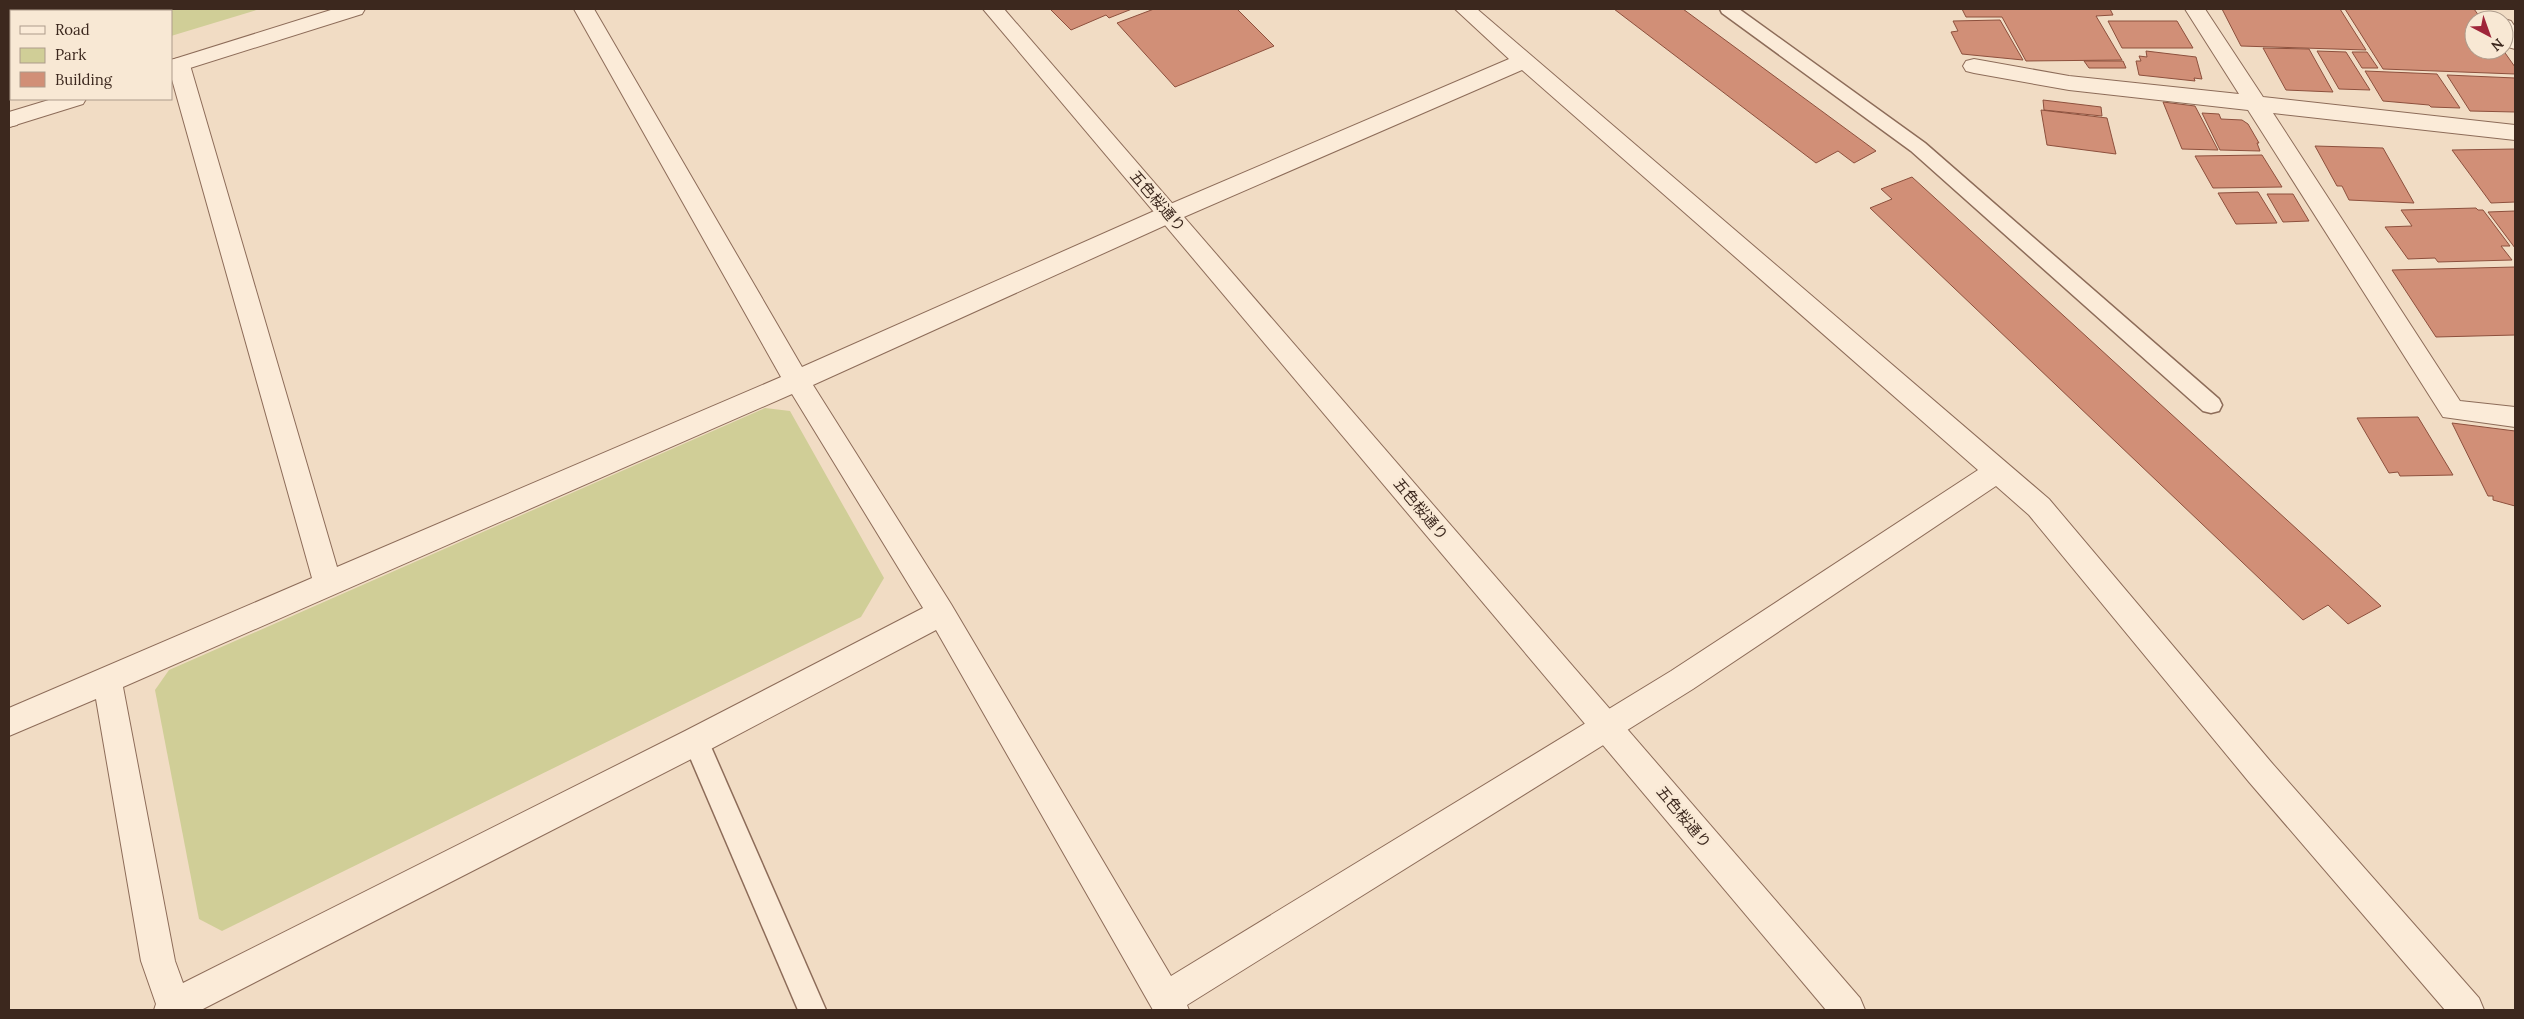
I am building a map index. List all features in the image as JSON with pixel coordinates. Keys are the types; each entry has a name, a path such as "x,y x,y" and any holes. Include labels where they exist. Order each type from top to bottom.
{"street":[{"path":"328,583 175,66 355,9"},
{"path":"584,9 797,382 941,613 1169,1005 1682,680 1996,472"},
{"name":"五色桜通り","path":"993,9 1848,1010"},
{"path":"1465,9 1996,472 2039,507 2458,1007"},
{"path":"2195,9 2452,410 2515,417"},
{"path":"9,722 797,382 1169,214 1525,60"},
{"path":"1974,66 2068,83 2515,132"},
{"path":"9,120 71,100"},
{"path":"107,679 158,961 175,1009 941,613"}],"lane":[{"path":"1728,9 1918,147 2211,405"},
{"path":"696,741 812,1010"}],"green space":[{"path":"260,9 172,36 172,10 28,10"},
{"path":"765,408 790,411 884,578 861,617 222,931 199,919 155,690 169,670"}],"building":[{"path":"1050,9 1132,9 1109,18 1106,15 1071,30"},
{"path":"1154,9 1237,9 1274,46 1175,87 1117,23"},
{"path":"1614,9 1683,9 1876,151 1854,163 1838,151 1816,163"},
{"path":"1962,9 2110,9 2113,15 2096,16 2122,60 2026,61 2002,17 1966,17"},
{"path":"2222,9 2340,9 2366,50 2241,46"},
{"path":"2345,9 2474,9 2464,10 2464,60 2510,60 2515,67 2515,74 2383,69"},
{"path":"2000,20 2023,60 1962,54 1951,32 1958,31 1953,21"},
{"path":"2108,21 2177,21 2193,48 2122,48"},
{"path":"2263,48 2309,49 2333,92 2286,90"},
{"path":"2146,51 2196,57 2202,79 2194,78 2195,81 2139,75 2136,61 2141,61 2139,56 2147,57"},
{"path":"2317,51 2346,52 2370,90 2339,89"},
{"path":"2352,52 2367,52 2378,68 2362,68"},
{"path":"2084,61 2123,61 2126,68 2089,68"},
{"path":"2365,71 2437,74 2460,108 2431,107 2429,105 2383,101"},
{"path":"2447,75 2515,78 2515,112 2470,111"},
{"path":"2043,100 2101,107 2102,116 2044,110"},
{"path":"2163,102 2195,106 2218,150 2182,149"},
{"path":"2041,110 2107,118 2116,154 2047,145"},
{"path":"2202,113 2219,114 2221,119 2242,120 2248,124 2259,143 2257,143 2260,151 2220,150"},
{"path":"2315,146 2383,148 2414,203 2349,200 2342,186 2337,186"},
{"path":"2515,149 2515,202 2491,203 2452,150"},
{"path":"2262,155 2282,187 2213,188 2195,156"},
{"path":"1912,177 2381,606 2348,624 2328,605 2303,620 1870,208 1892,199 1881,189"},
{"path":"2258,192 2277,223 2236,224 2218,193"},
{"path":"2267,194 2293,194 2309,221 2283,222"},
{"path":"2476,208 2483,210 2510,246 2501,246 2512,260 2438,262 2435,258 2408,259 2385,227 2412,226 2401,210"},
{"path":"2515,211 2515,248 2488,212"},
{"path":"2515,267 2515,335 2436,337 2392,270"},
{"path":"2418,417 2453,475 2400,476 2398,472 2389,473 2357,418"},
{"path":"2452,423 2515,431 2515,506 2493,500 2493,496 2488,496"}]}
